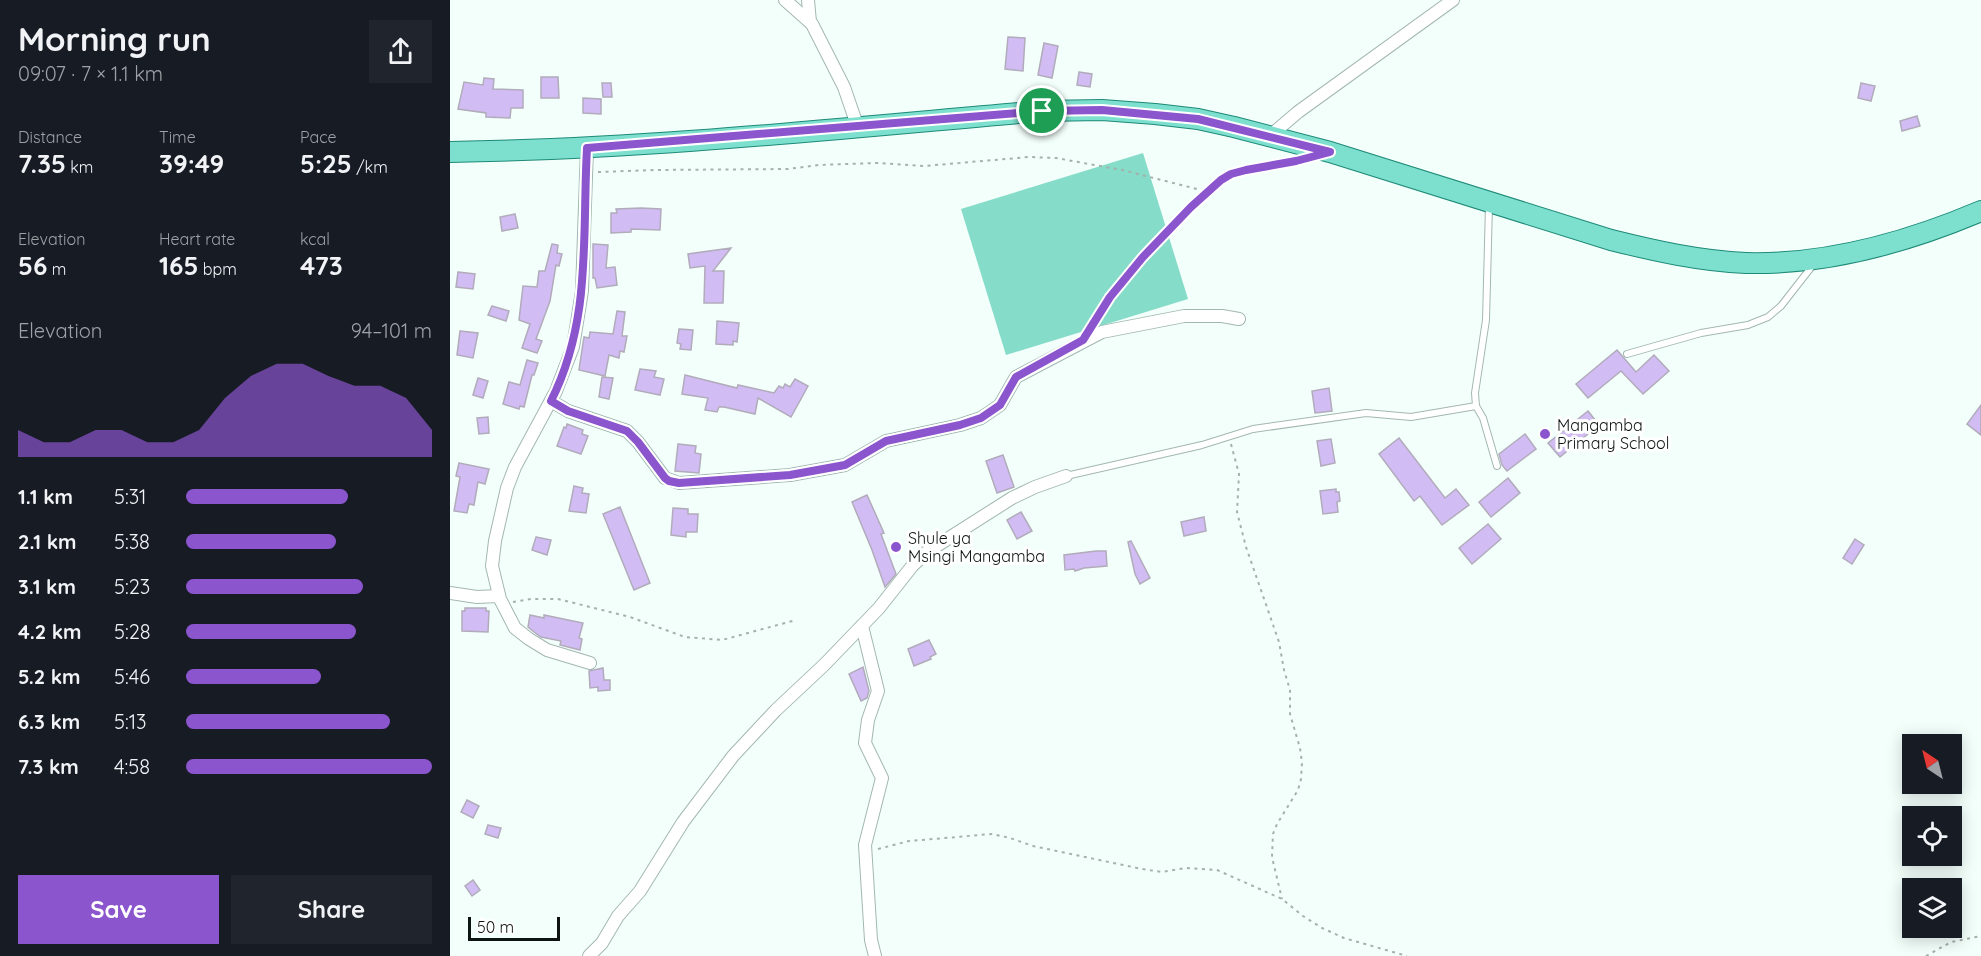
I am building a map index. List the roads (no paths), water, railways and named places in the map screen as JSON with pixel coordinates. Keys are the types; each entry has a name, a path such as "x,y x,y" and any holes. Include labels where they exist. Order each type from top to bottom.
{"main road":[{"path":"450,152 587,148 1042,111 1102,110 1198,119 1270,136 1330,152 1570,229 1657,252 1705,260 1771,263 1818,258 1913,237 1981,211"}],"street":[{"path":"784,0 810,22 844,87 855,119 860,126"},
{"path":"808,0 810,22"},
{"path":"1270,136 1344,78 1453,0"},
{"path":"587,148 587,197 579,316 573,347 551,401 515,467 503,504 492,554 492,566 500,600 515,628 547,650 590,663"},
{"path":"551,401 568,411 627,431 669,481 679,483 790,475 845,465 886,441 960,425 981,418 1000,405 1016,377 1102,332 1184,316 1222,315 1239,319"},
{"path":"589,956 602,943 618,916 640,891 683,822 733,756 879,608 913,565 927,552 1012,498 1066,476"},
{"path":"450,593 500,600"},
{"path":"862,626 878,692 867,720 865,743 882,778 865,853 871,940 875,956"}],"lane":[{"path":"1083,340 1110,297 1143,257 1208,192 1231,174 1330,152"},
{"path":"1489,202 1486,320 1476,381 1476,406 1483,418 1497,466"},
{"path":"1627,354 1701,333 1748,325 1768,316 1786,300 1818,258"},
{"path":"1066,476 1202,445 1253,429 1366,413 1411,417 1476,406"}],"place":[{"name":"Mangamba Primary School","path":"1545,434"},
{"name":"Shule ya Msingi Mangamba","path":"896,547"}]}
